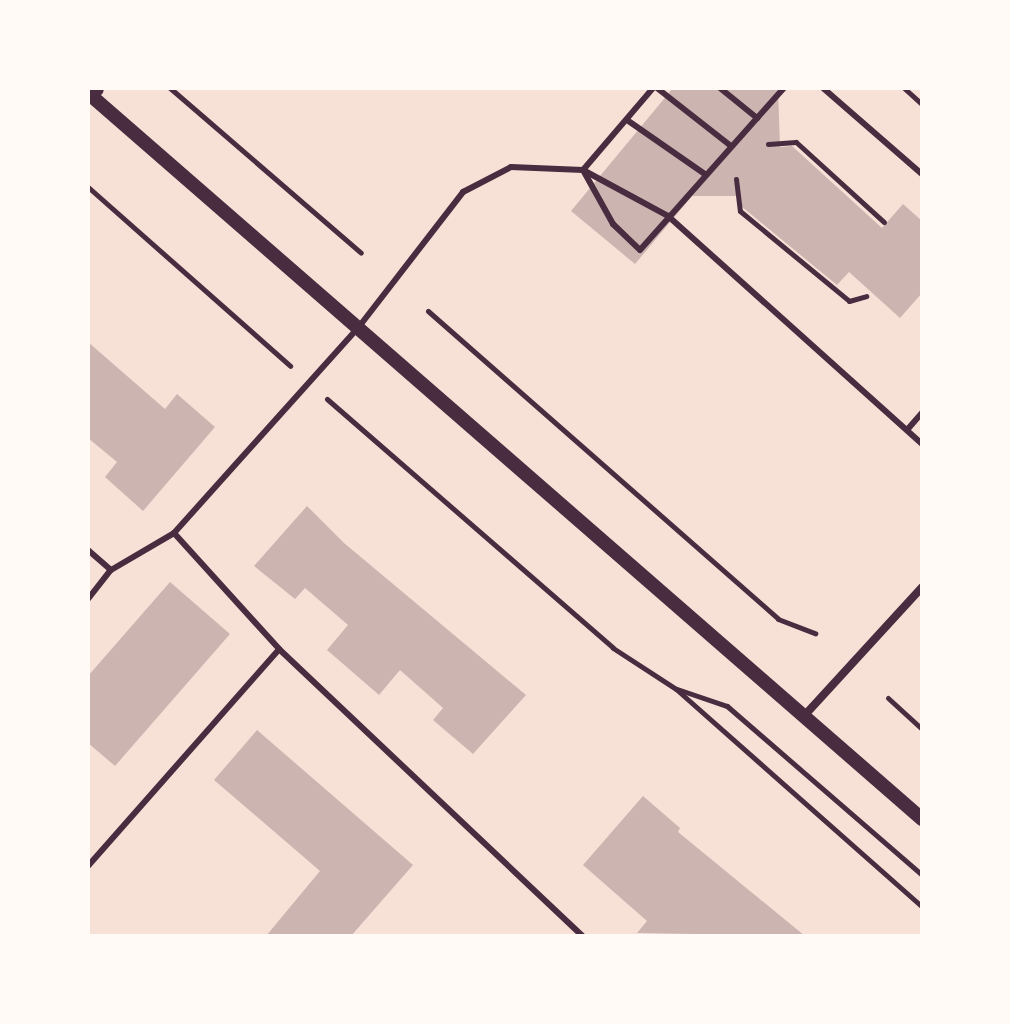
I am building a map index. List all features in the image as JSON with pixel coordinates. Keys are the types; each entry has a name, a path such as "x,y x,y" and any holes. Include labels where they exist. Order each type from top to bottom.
{"main road":[{"path":"88,93 94,88"}],"street":[{"path":"88,93 922,819"},
{"path":"804,716 922,587"}],"lane":[{"path":"583,170 655,88 731,146"},
{"path":"720,88 757,118"},
{"path":"583,170 613,224 640,250 784,88"},
{"path":"823,88 922,174"},
{"path":"627,120 706,175"},
{"path":"88,599 111,570 174,533 358,328 434,225 475,183 511,167 583,170 668,216 922,444"},
{"path":"907,430 922,413"},
{"path":"174,533 279,649 582,936"},
{"path":"88,550 111,570"},
{"path":"88,866 279,649"}],"path":[{"path":"170,88 361,253"},
{"path":"904,88 922,104"},
{"path":"753,145 796,142 884,222"},
{"path":"735,164 740,211 849,301 866,296"},
{"path":"88,187 272,350"},
{"path":"428,311 778,619 815,633"},
{"path":"342,411 613,648 676,689 922,907"},
{"path":"676,689 727,706 922,875"},
{"path":"888,698 922,729"}],"building":[{"path":"673,88 778,88 780,147 792,146 882,228 903,204 922,221 922,293 900,318 849,272 837,285 741,206 740,196 692,196 635,264 571,211"},
{"path":"88,342 165,409 177,394 215,427 143,511 105,477 117,462 88,438"},
{"path":"307,506 344,543 526,695 473,754 433,720 443,708 400,670 379,695 327,650 348,625 305,588 295,599 254,566"},
{"path":"170,582 230,634 115,766 88,743 88,676"},
{"path":"257,730 413,865 351,936 266,936 320,871 214,780"},
{"path":"643,796 680,828 678,832 805,936 637,933 647,921 583,865"}]}
